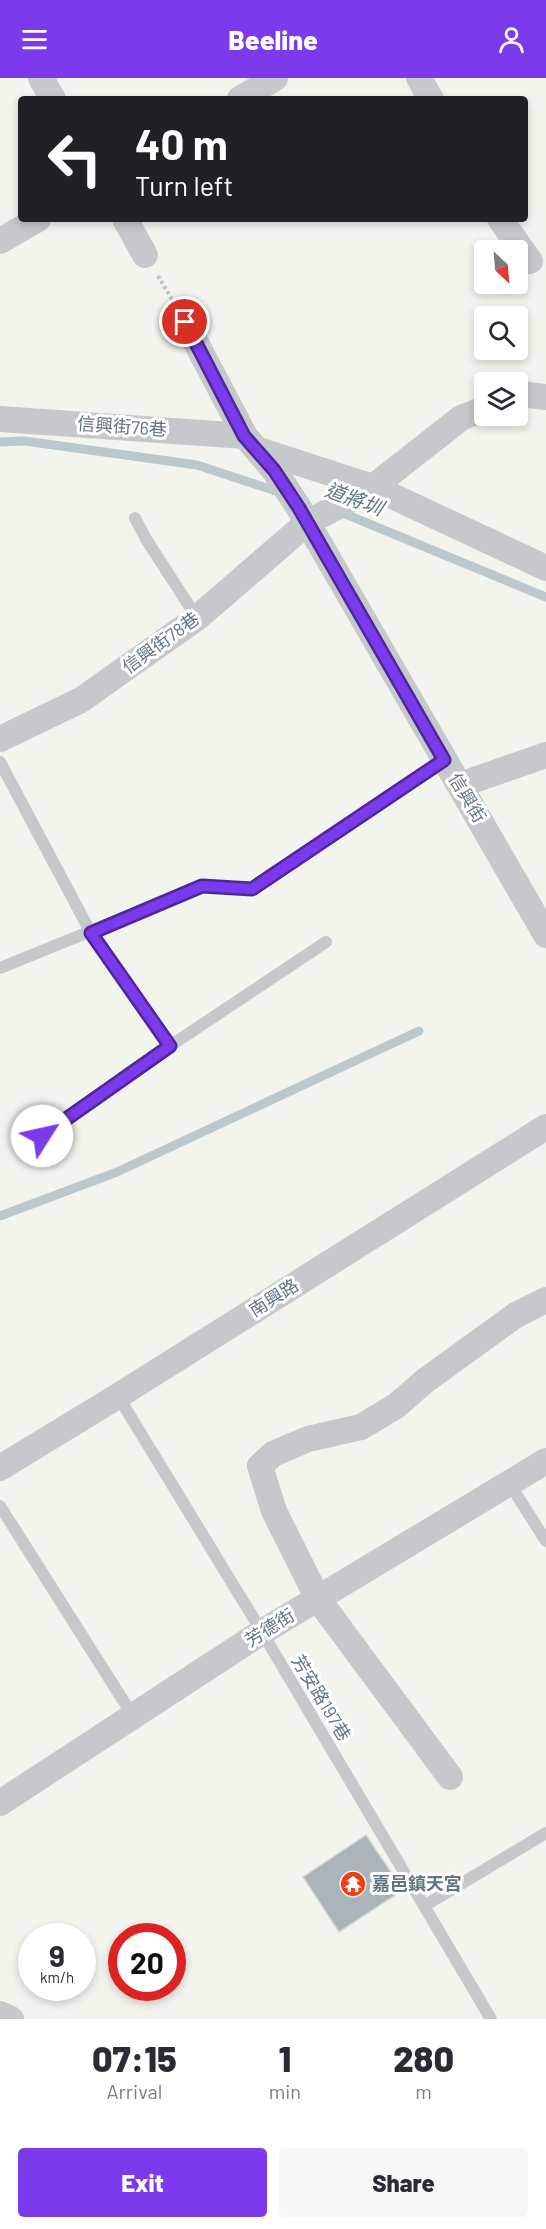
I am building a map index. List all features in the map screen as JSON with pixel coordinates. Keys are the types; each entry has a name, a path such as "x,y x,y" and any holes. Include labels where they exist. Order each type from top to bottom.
{"street":[{"path":"41,78 52,96"},
{"path":"245,96 275,78"},
{"path":"419,78 429,96"},
{"path":"0,241 33,222"},
{"path":"127,222 145,255"},
{"path":"502,222 530,261"},
{"name":"信興街","path":"185,322 250,442 309,516 444,760 546,935"},
{"path":"528,395 546,397"},
{"name":"信興街78巷","path":"0,739 81,700 197,618 309,516 344,503 373,487 461,418 474,413"},
{"name":"信興街76巷","path":"0,419 250,442 373,487 546,568"},
{"path":"460,785 546,755"},
{"name":"南興路","path":"0,1468 546,1127"},
{"path":"450,1777 318,1599 274,1511 260,1467 273,1454 308,1438 361,1428 396,1406 426,1380 516,1315 546,1300"},
{"name":"芳德街","path":"0,1803 262,1632 546,1461"},
{"path":"0,2014 11,2019"}],"lane":[{"path":"135,518 197,618"},
{"path":"0,968 202,886 252,889 444,760"},
{"path":"0,762 91,933 170,1046"},
{"path":"23,1149 170,1046 326,942"},
{"name":"芳安路197巷","path":"118,1396 262,1632 491,2019"},
{"path":"509,1483 546,1541"},
{"path":"0,1506 133,1716"},
{"path":"424,1906 546,1833"}],"path":[{"path":"145,255 185,322"}],"building":[{"name":"嘉邑鎮天宮","path":"366,1835 403,1890 339,1932 303,1877"}],"waterway":[{"name":"道將圳","path":"0,442 25,441 197,465 282,493"},
{"name":"道將圳","path":"338,511 546,597"},
{"path":"0,1216 117,1172 419,1031"}],"place":[{"name":"嘉邑鎮天宮","path":"353,1884"}],"route":[{"path":"42,1136 170,1046 91,933 202,886 252,889 444,760 299,508 274,470 244,436 185,322"}]}
